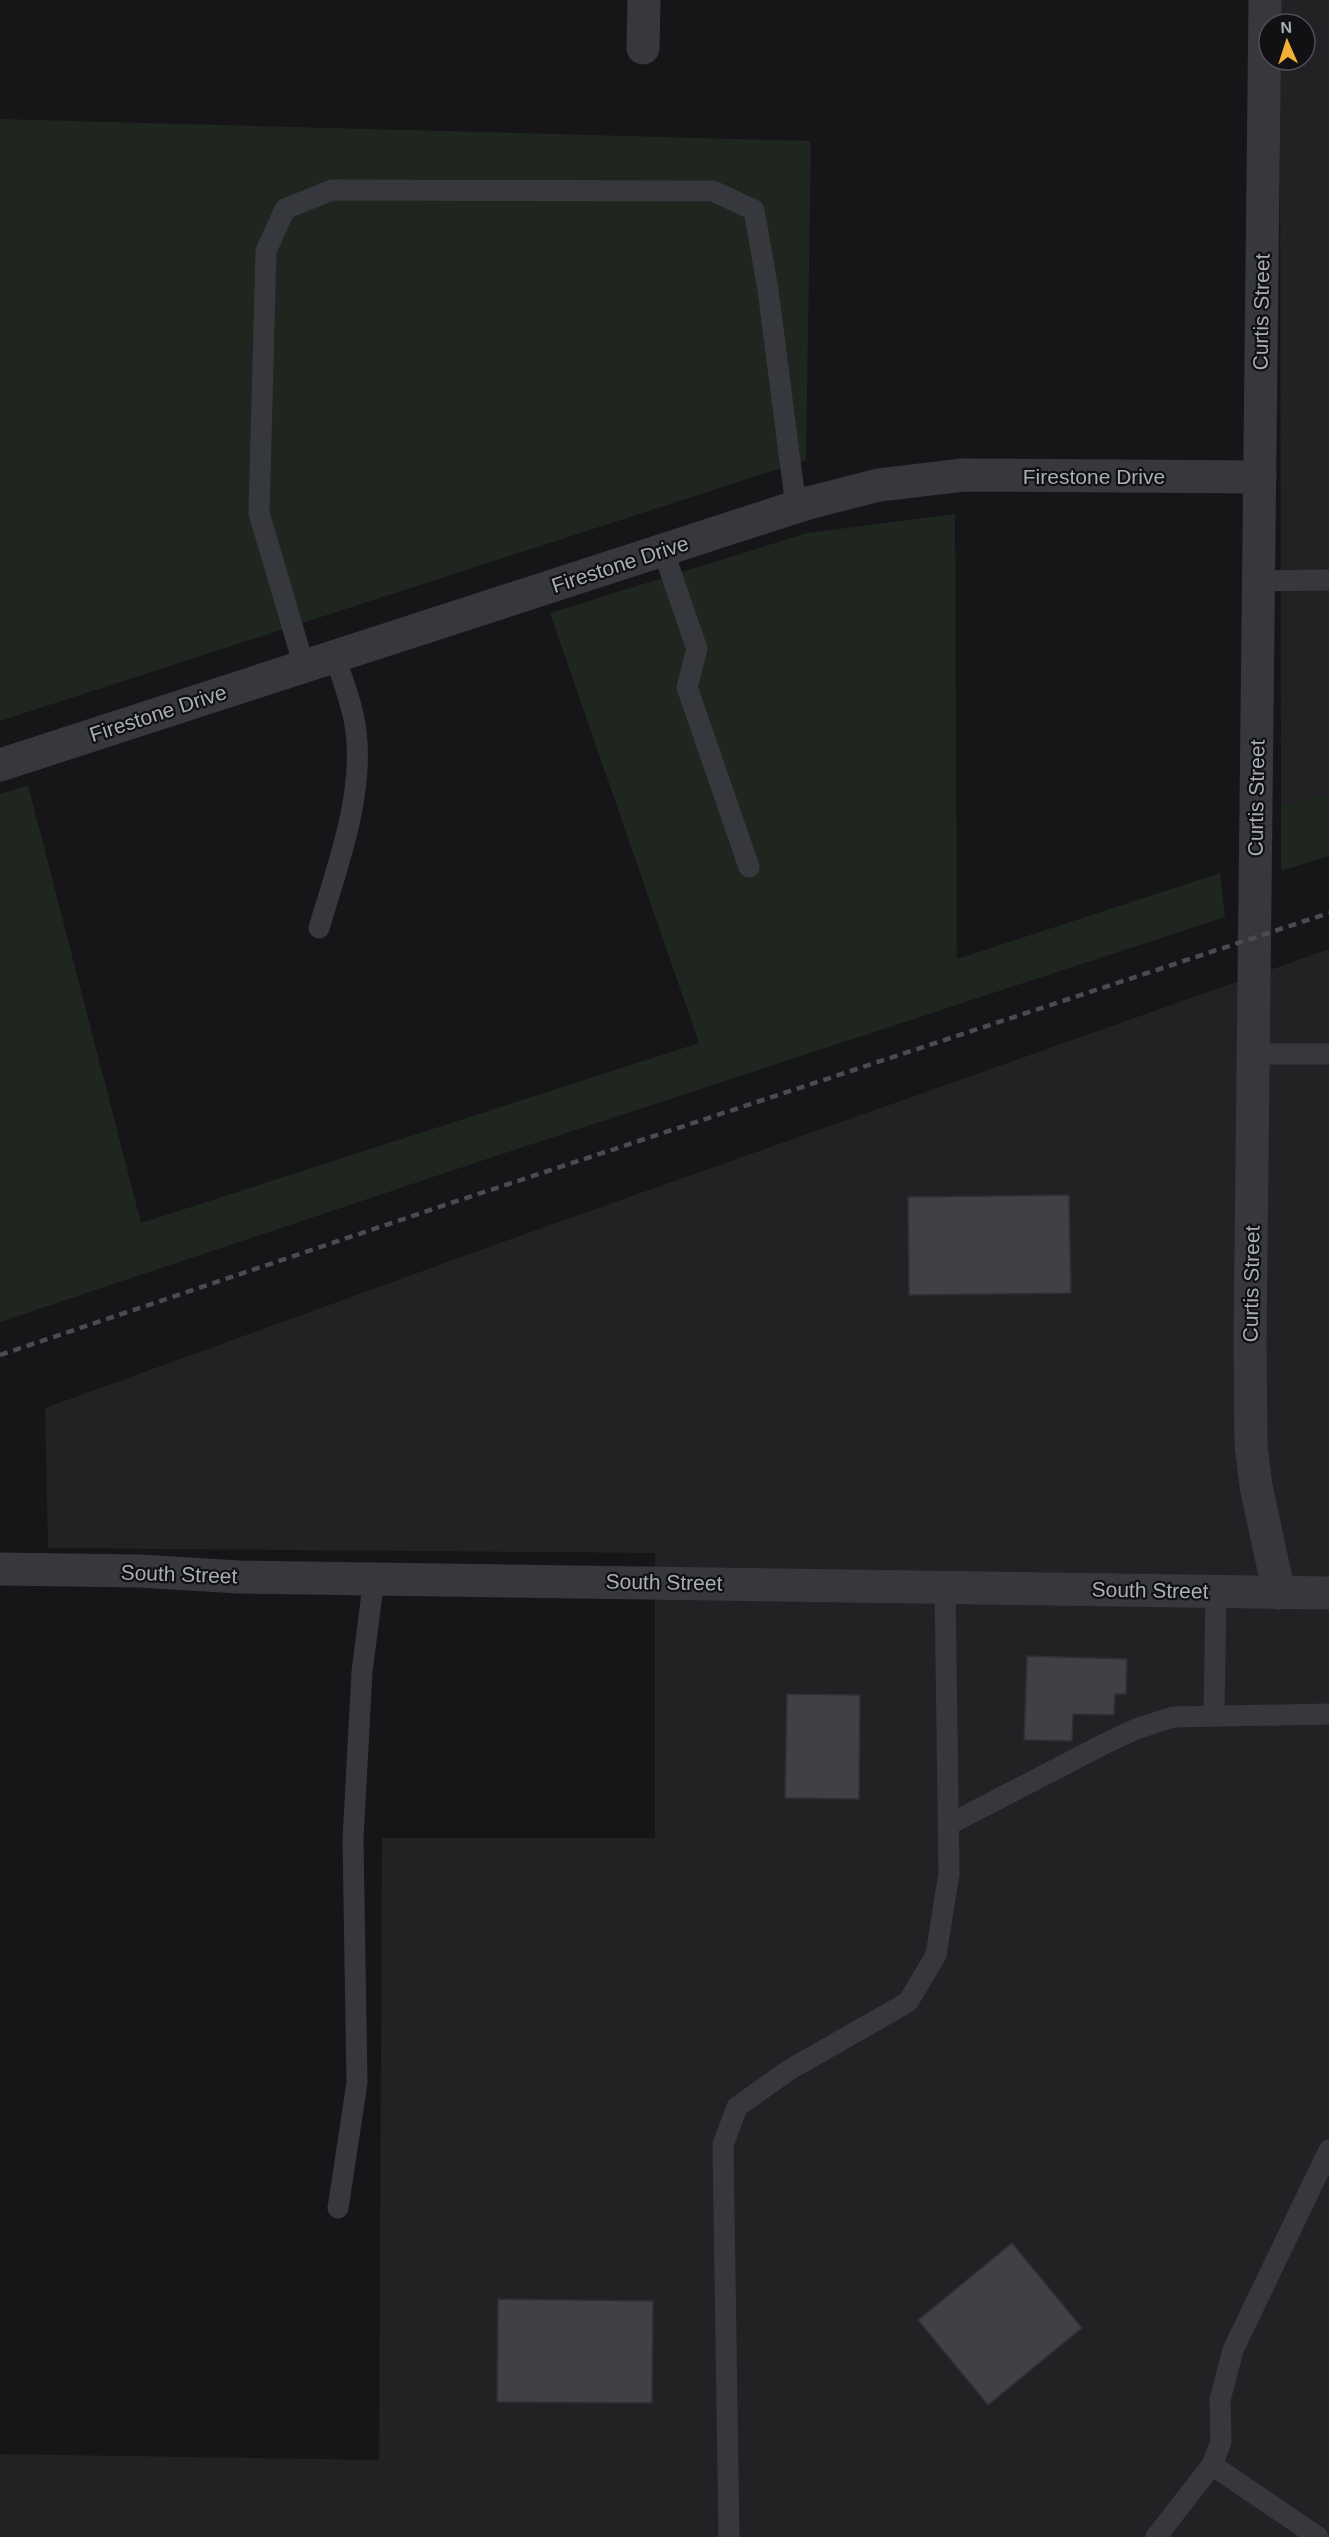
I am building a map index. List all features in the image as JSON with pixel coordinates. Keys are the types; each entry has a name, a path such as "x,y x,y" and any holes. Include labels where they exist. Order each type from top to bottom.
{"street":[{"path":"644,0 644,48"},
{"name":"Curtis Street","path":"1265,0 1251,1445 1256,1486 1279,1593"},
{"name":"Firestone Drive","path":"0,765 796,507 879,485 963,475 1260,477"},
{"name":"South Street","path":"0,1569 140,1571 239,1577 1329,1593"}],"lane":[{"path":"304,666 260,513 266,251 285,209 332,190 713,191 754,210 768,290 796,507"},
{"path":"663,550 698,649 687,687 749,867"},
{"path":"1258,581 1329,580"},
{"path":"319,928 344,844 357,769 354,722 350,701 335,657"},
{"path":"1253,1054 1329,1054"},
{"path":"338,2208 357,2083 353,1839 362,1672 374,1578"},
{"path":"729,2537 723,2145 737,2107 789,2070 908,2002 936,1955 949,1873 945,1587"},
{"path":"1214,1715 1216,1592"},
{"path":"948,1825 1136,1729 1173,1717 1329,1714"},
{"path":"1156,2537 1212,2465 1221,2442 1220,2400 1233,2350 1329,2150"},
{"path":"1212,2465 1318,2537"}],"shaded area":[{"path":"1279,0 1329,0 1329,793 1281,806 1280,72 1317,72 1317,12 1279,12"},
{"path":"0,119 811,141 806,460 0,721"},
{"path":"955,514 957,959 1220,873 1225,917 493,1157 0,1322 0,794 28,785 141,1223 699,1043 550,613 807,533"},
{"path":"1329,793 1329,856 1281,871 1281,806"},
{"path":"1329,949 1329,2537 0,2537 0,2454 379,2460 382,1838 655,1838 655,1553 48,1548 45,1408 508,1240"}],"building":[{"path":"1069,1195 1071,1293 909,1295 908,1197"},
{"path":"1027,1656 1127,1659 1126,1694 1115,1694 1114,1715 1073,1714 1072,1741 1024,1740"},
{"path":"787,1694 860,1695 859,1799 785,1798"},
{"path":"1012,2243 1082,2328 988,2405 918,2320"},
{"path":"498,2299 653,2301 652,2403 497,2402"}],"railway":[{"path":"0,1355 448,1204 1329,913"}]}
